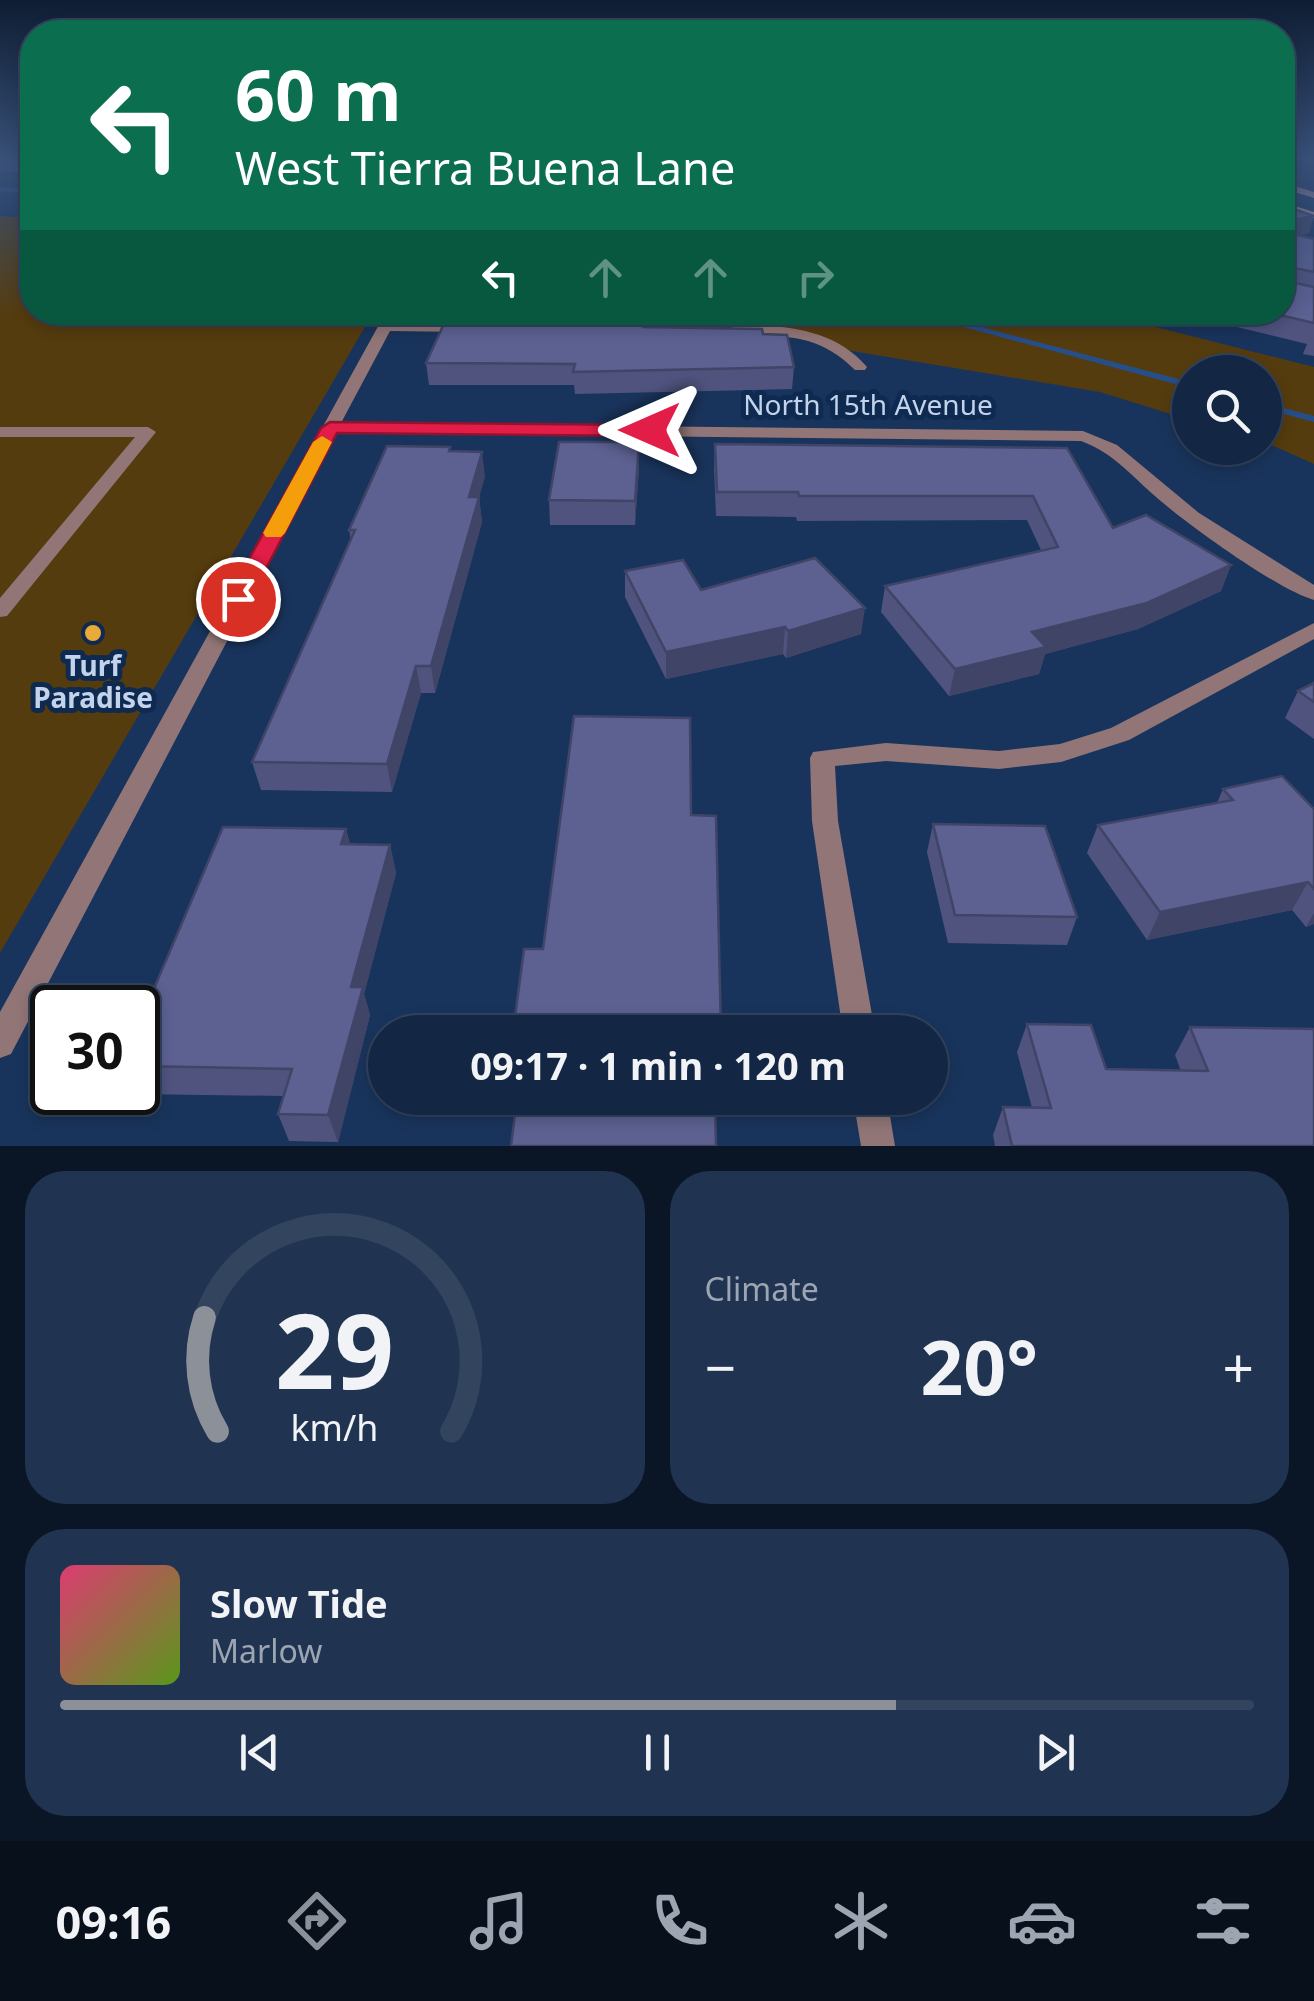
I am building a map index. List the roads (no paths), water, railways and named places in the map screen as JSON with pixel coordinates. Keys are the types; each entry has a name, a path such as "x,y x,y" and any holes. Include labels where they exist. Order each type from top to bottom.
{"street":[{"path":"0,1043 386,325"},
{"path":"453,325 491,328"},
{"path":"720,328 816,335 846,350 860,367"},
{"name":"North 15th Avenue","path":"330,428 1061,434 1105,442 1132,461 1164,496 1190,516 1314,594"},
{"path":"0,432 148,432 0,611"},
{"path":"857,1015 824,820 822,758 886,752 999,760 1061,753 1120,734 1314,630"},
{"path":"873,1115 878,1146"}],"waterway":[{"path":"962,325 1172,380"},
{"path":"1282,411 1314,419"}],"place":[{"name":"Turf Paradise","path":"93,633"}]}
